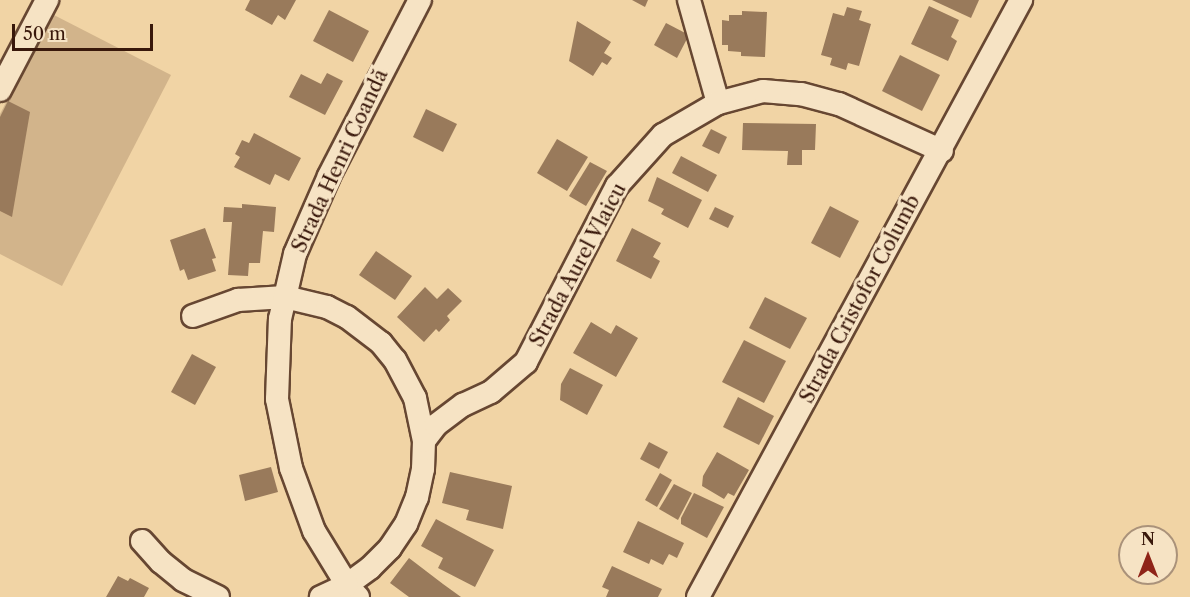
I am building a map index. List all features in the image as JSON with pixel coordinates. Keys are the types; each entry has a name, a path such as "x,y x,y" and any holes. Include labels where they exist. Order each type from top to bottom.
{"street":[{"path":"0,90 47,0"},
{"name":"Strada Henri Coandă","path":"353,591 314,531 291,468 277,399 280,319 295,254 329,176 420,0"},
{"path":"689,0 718,103"},
{"name":"Strada Cristofor Columb","path":"698,597 1021,0"},
{"name":"Strada Aurel Vlaicu","path":"424,441 435,425 463,405 491,392 526,362 617,186 663,135 718,103 763,91 801,94 839,104 941,150"},
{"path":"193,316 238,300 285,297 327,307 346,317 381,344 395,360 415,399 424,441 423,470 417,497 406,524 384,555 353,591 321,597"},
{"path":"142,540 161,562 183,580 218,597"}],"shaded area":[{"path":"52,14 171,75 62,286 0,254 0,114"}],"building":[{"path":"250,0 296,0 285,20 278,15 272,25 245,10"},
{"path":"632,0 648,0 645,7"},
{"path":"932,0 979,0 971,18"},
{"path":"929,6 959,20 951,37 957,41 948,61 911,44"},
{"path":"847,7 862,11 859,20 871,24 859,66 848,63 846,70 830,65 832,58 821,55 833,13 844,16"},
{"path":"329,10 369,31 353,62 313,41"},
{"path":"742,11 767,12 765,57 741,56 741,52 728,51 728,45 722,45 722,20 729,21 729,15 742,15"},
{"path":"577,21 611,42 604,53 612,58 607,65 602,62 593,76 569,61"},
{"path":"666,23 689,35 677,58 654,45"},
{"path":"900,55 940,75 922,111 882,91"},
{"path":"327,73 343,81 325,115 289,97 301,74 321,84"},
{"path":"8,101 30,112 12,217 0,211 0,117"},
{"path":"426,109 457,124 443,152 413,137"},
{"path":"743,123 816,124 815,150 802,150 802,165 787,165 788,151 742,150"},
{"path":"711,129 727,137 719,154 702,146"},
{"path":"254,133 301,158 289,181 275,174 270,185 234,167 240,157 235,154 242,140 249,143"},
{"path":"557,139 588,157 567,191 537,173"},
{"path":"681,156 717,175 708,192 672,173"},
{"path":"590,162 607,171 586,206 569,196"},
{"path":"657,177 702,200 688,228 661,214 664,209 648,201"},
{"path":"242,204 276,207 274,232 263,231 260,263 249,263 248,276 228,275 232,222 223,222 224,207 242,208"},
{"path":"830,206 859,221 840,258 811,243"},
{"path":"715,207 734,216 728,228 709,219"},
{"path":"205,228 216,258 212,259 216,271 188,280 184,269 180,271 170,240"},
{"path":"632,228 661,243 653,257 660,261 651,279 616,261"},
{"path":"376,251 412,276 395,300 359,275"},
{"path":"425,287 437,299 448,288 462,301 447,316 450,320 439,332 436,329 424,342 397,317"},
{"path":"765,297 807,318 790,349 749,328"},
{"path":"591,322 611,334 616,325 638,338 616,377 573,353"},
{"path":"744,340 786,361 764,403 722,382"},
{"path":"192,354 216,367 195,405 171,392"},
{"path":"570,368 603,385 587,415 560,400 561,384"},
{"path":"738,397 774,416 759,445 723,427"},
{"path":"649,442 668,452 659,469 640,459"},
{"path":"717,452 749,470 734,496 728,493 724,499 702,486 703,476"},
{"path":"271,467 278,492 245,501 239,475"},
{"path":"450,472 512,486 503,529 466,520 469,510 442,503"},
{"path":"660,473 672,480 657,507 645,500"},
{"path":"674,484 692,493 678,520 659,509"},
{"path":"694,493 724,507 707,538 681,524 681,518"},
{"path":"436,519 494,550 475,587 438,568 443,558 421,546"},
{"path":"638,521 684,543 677,558 669,554 663,565 651,559 649,564 623,552"},
{"path":"409,558 461,597 409,597 390,583"},
{"path":"612,566 662,589 658,597 606,597 609,590 602,587"},
{"path":"118,576 128,581 130,578 149,588 144,597 106,597"}]}
